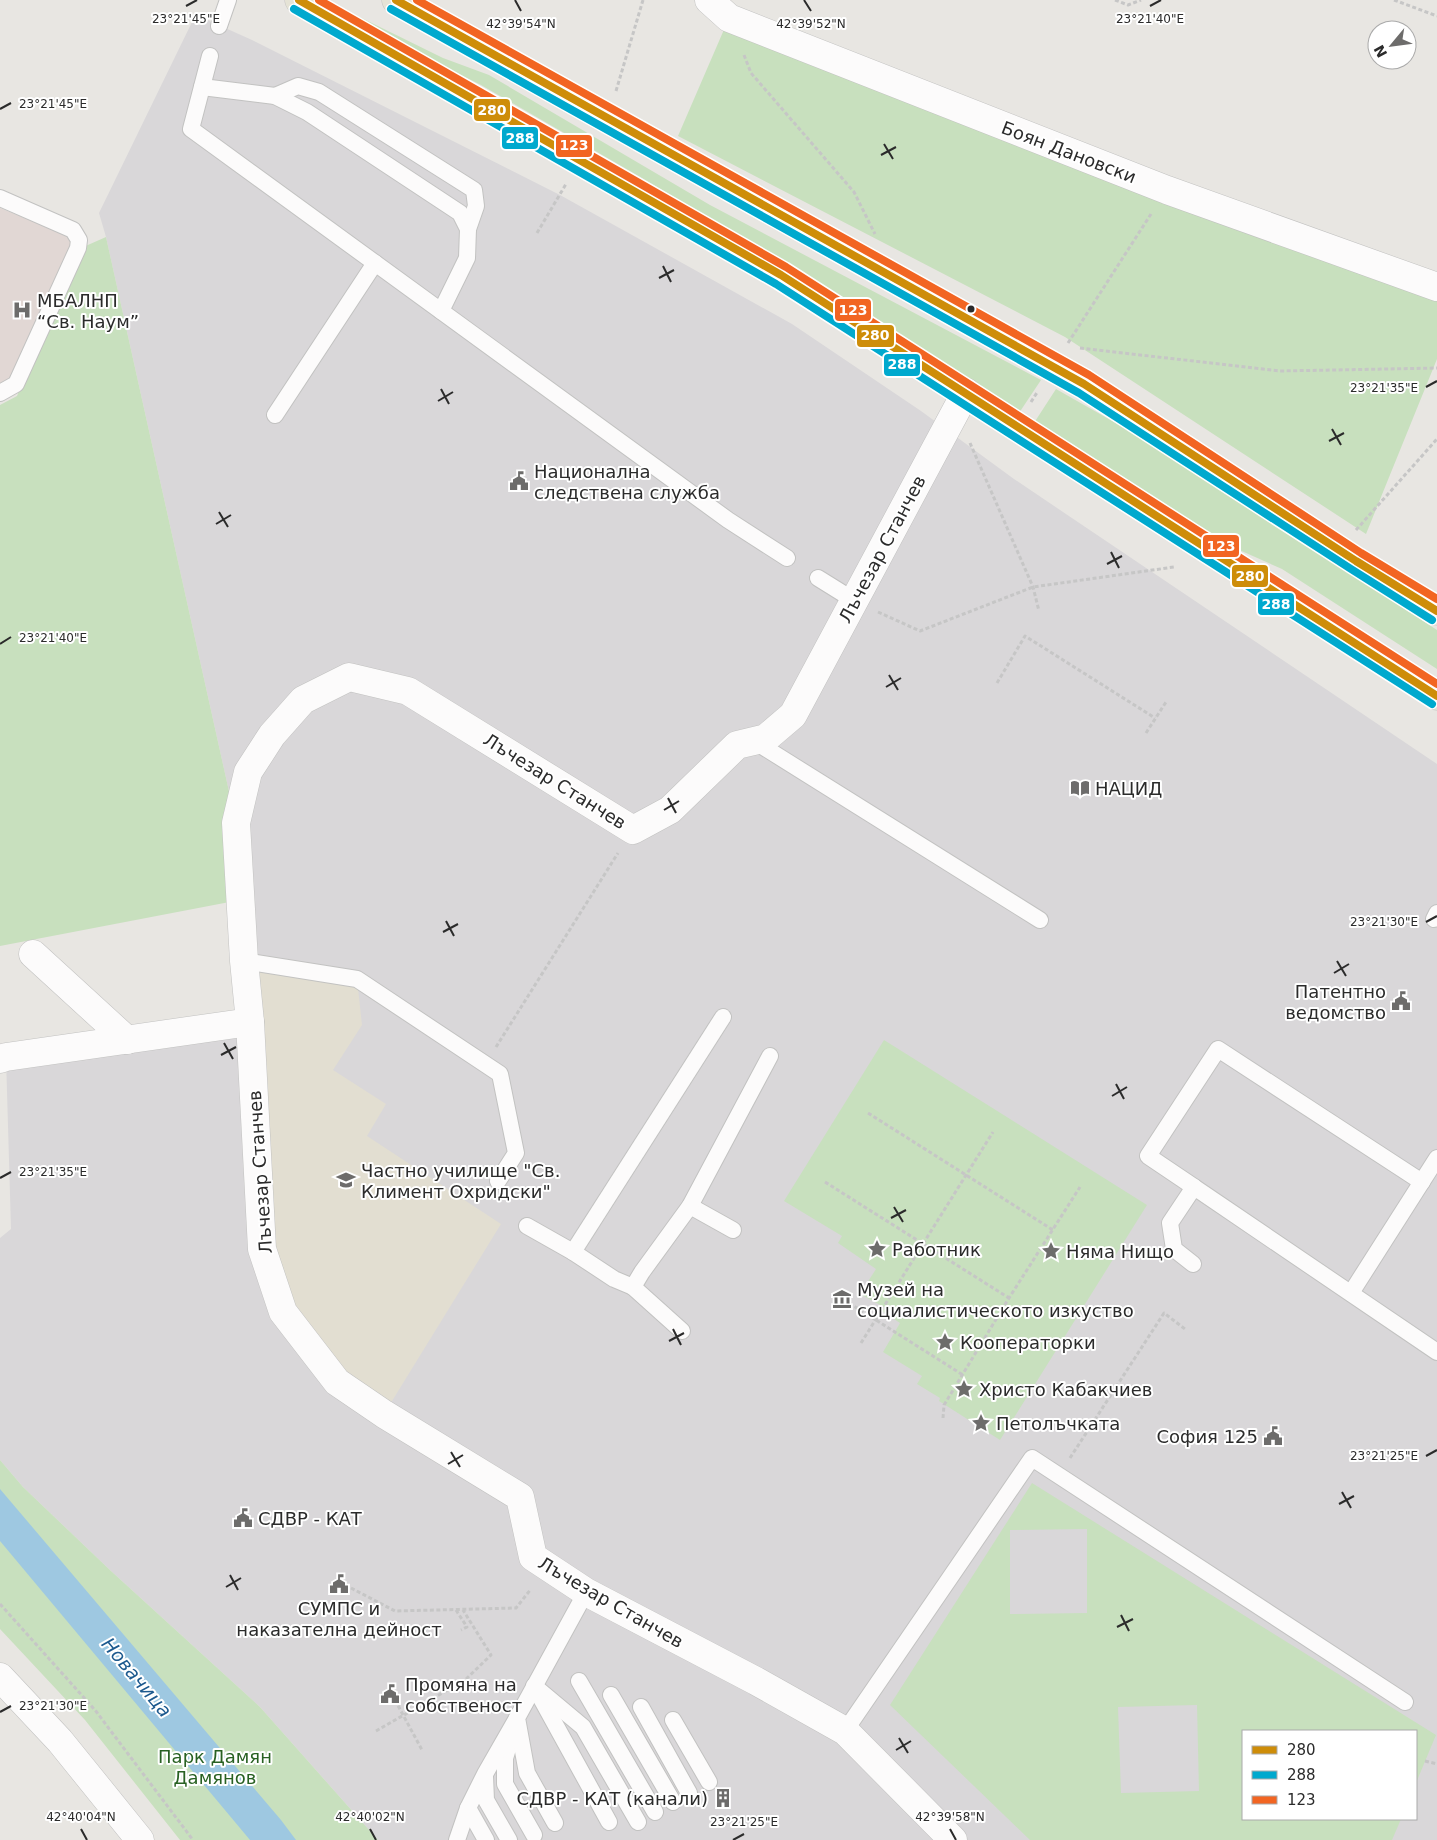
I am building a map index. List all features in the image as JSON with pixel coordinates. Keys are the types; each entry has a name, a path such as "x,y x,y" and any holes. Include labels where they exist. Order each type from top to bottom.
{"main road":[{"path":"299,0 781,275 961,401 1437,696"},
{"path":"396,0 1084,384 1356,561 1437,611"}],"street":[{"name":"Боян Дановски","path":"709,0 729,18 1166,190 1437,287"},
{"name":"Лъчезар Станчев","path":"953,1840 846,1731 756,1681 586,1592 532,1557 520,1497 384,1414 337,1382 283,1312 262,1249 250,1022 244,962 236,823 248,772 272,735 303,700 349,677 408,691 633,830 670,810 737,745 766,738 793,716 961,401"},
{"path":"33,954 127,1040"},
{"path":"0,1059 6,1056 250,1022"},
{"path":"0,1677 60,1742 140,1840"}],"lane":[{"path":"220,26 228,0"},
{"path":"210,56 191,129 728,520 787,558"},
{"path":"275,96 298,86 319,92 474,190 476,206 468,229 467,258 441,311"},
{"path":"202,87 275,96 307,112 460,214 468,229"},
{"path":"0,198 73,230 79,240 78,248 16,384 0,394"},
{"path":"275,415 375,263"},
{"path":"818,578 854,602"},
{"path":"754,741 1040,920"},
{"path":"244,962 358,979 500,1074 516,1153 498,1181"},
{"path":"573,1252 723,1017"},
{"path":"1422,1182 1218,1049 1148,1156 1437,1352"},
{"path":"633,1287 690,1206 770,1056"},
{"path":"1351,1293 1437,1158"},
{"path":"1193,1264 1174,1249 1170,1223 1194,1187"},
{"path":"690,1206 732,1230"},
{"path":"527,1226 614,1278 633,1287 682,1330"},
{"path":"846,1731 1032,1458 1405,1702"},
{"path":"457,1840 468,1808 485,1774 586,1592"},
{"path":"579,1681 655,1812"},
{"path":"534,1686 609,1822"},
{"path":"534,1686 583,1727 638,1822"},
{"path":"611,1695 672,1802"},
{"path":"641,1707 688,1793"},
{"path":"517,1718 527,1773 555,1823"},
{"path":"517,1718 505,1758 505,1784 534,1835"},
{"path":"673,1720 709,1782"},
{"path":"485,1774 486,1800 509,1840"},
{"path":"468,1808 486,1840"}],"path":[{"path":"616,92 643,0"},
{"path":"1115,0 1128,5 1141,0"},
{"path":"1394,0 1437,16"},
{"path":"729,18 751,73 854,192 878,240"},
{"path":"537,233 568,179"},
{"path":"1066,346 1166,190"},
{"path":"1076,347 1280,371 1437,368"},
{"path":"1026,409 1041,387"},
{"path":"961,401 1033,587 1039,611"},
{"path":"1354,531 1437,439"},
{"path":"854,602 920,630 1033,587 1174,567"},
{"path":"997,683 1025,636 1155,718"},
{"path":"1146,733 1166,702"},
{"path":"500,1074 494,1049 633,830"},
{"path":"868,1114 1053,1230"},
{"path":"861,1343 993,1132"},
{"path":"825,1182 1009,1298"},
{"path":"942,1418 944,1405 1080,1187"},
{"path":"849,1303 963,1375"},
{"path":"1070,1458 1164,1313 1185,1329"},
{"path":"351,1588 396,1611 516,1608"},
{"path":"0,1604 95,1710 193,1840"},
{"path":"456,1609 467,1627 461,1630"},
{"path":"376,1731 465,1680 491,1654 462,1609"},
{"path":"395,1700 422,1750"},
{"path":"1425,1760 1437,1764"}],"shaded area":[{"path":"203,18 252,40 560,195 792,324 921,411 1014,479 1437,764 1437,1840 378,1840 260,1707 111,1571 23,1487 0,1460 0,1238 11,1229 6,1057 250,1022 236,823 106,237 99,213 193,20"},
{"name":"MБАЛНП “Св. Наум”","path":"0,208 73,238 14,381 0,389"},
{"name":"Частно училище \"Св. Климент Охридски\"","path":"244,961 357,979 362,1025 333,1070 386,1104 367,1136 501,1224 384,1414 337,1382 262,1249"}],"green space":[{"path":"311,0 325,0 443,58 489,75 710,205 1041,380 1017,416 731,231 642,178 481,85"},
{"path":"729,18 1437,287 1437,359 1366,534 1065,337 678,136"},
{"path":"106,237 236,823 240,900 0,946 0,405 17,396 81,248"},
{"path":"1056,389 1158,447 1437,630 1437,669 1282,569 1219,541 1032,426"},
{"path":"884,1040 1147,1205 1000,1440 939,1401 940,1398 917,1384 922,1376 883,1352 900,1323 882,1311 884,1307 860,1294 876,1269 838,1243 842,1236 784,1201"},
{"name":"Парк Дамян Дамянов","path":"0,1460 23,1487 111,1571 260,1707 378,1840 180,1840 85,1720 0,1629"},
{"path":"1032,1483 1436,1735 1417,1781 1417,1730 1242,1730 1242,1820 1401,1820 1392,1840 1030,1840 890,1705","holes":["1087,1529 1087,1613 1010,1614 1010,1530","1197,1705 1199,1791 1121,1793 1118,1707"]}],"water":[{"name":"Новачица","path":"0,1489 296,1840 250,1840 0,1541"}],"transit line":[{"name":"280","path":"299,0 781,275 1437,696"},
{"name":"123","path":"319,0 786,267 1437,684"},
{"name":"280","path":"396,0 1084,384 1356,561 1437,611"},
{"name":"123","path":"417,0 1089,375 1361,553 1437,599"},
{"name":"288","path":"294,9 776,284 1432,704"},
{"name":"288","path":"391,9 1079,393 1432,620"}],"place":[{"name":"MБАЛНП “Св. Наум”","path":"22,310"},
{"name":"Национална следствена служба","path":"519,481"},
{"name":"НАЦИД","path":"1080,788"},
{"name":"Патентно ведомство","path":"1401,1001"},
{"name":"Частно училище \"Св. Климент Охридски\"","path":"346,1180"},
{"name":"Работник","path":"877,1249"},
{"name":"Няма Нищо","path":"1051,1251"},
{"name":"Музей на социалистическото изкуство","path":"842,1299"},
{"name":"Кооператорки","path":"945,1342"},
{"name":"Христо Кабакчиев","path":"964,1389"},
{"name":"Петолъчката","path":"981,1423"},
{"name":"София 125","path":"1273,1436"},
{"name":"СДВР - КАТ","path":"243,1518"},
{"name":"СУМПС и наказателна дейност","path":"339,1584"},
{"name":"Промяна на собственост","path":"390,1694"},
{"name":"СДВР - КАТ (канали)","path":"723,1798"}]}
